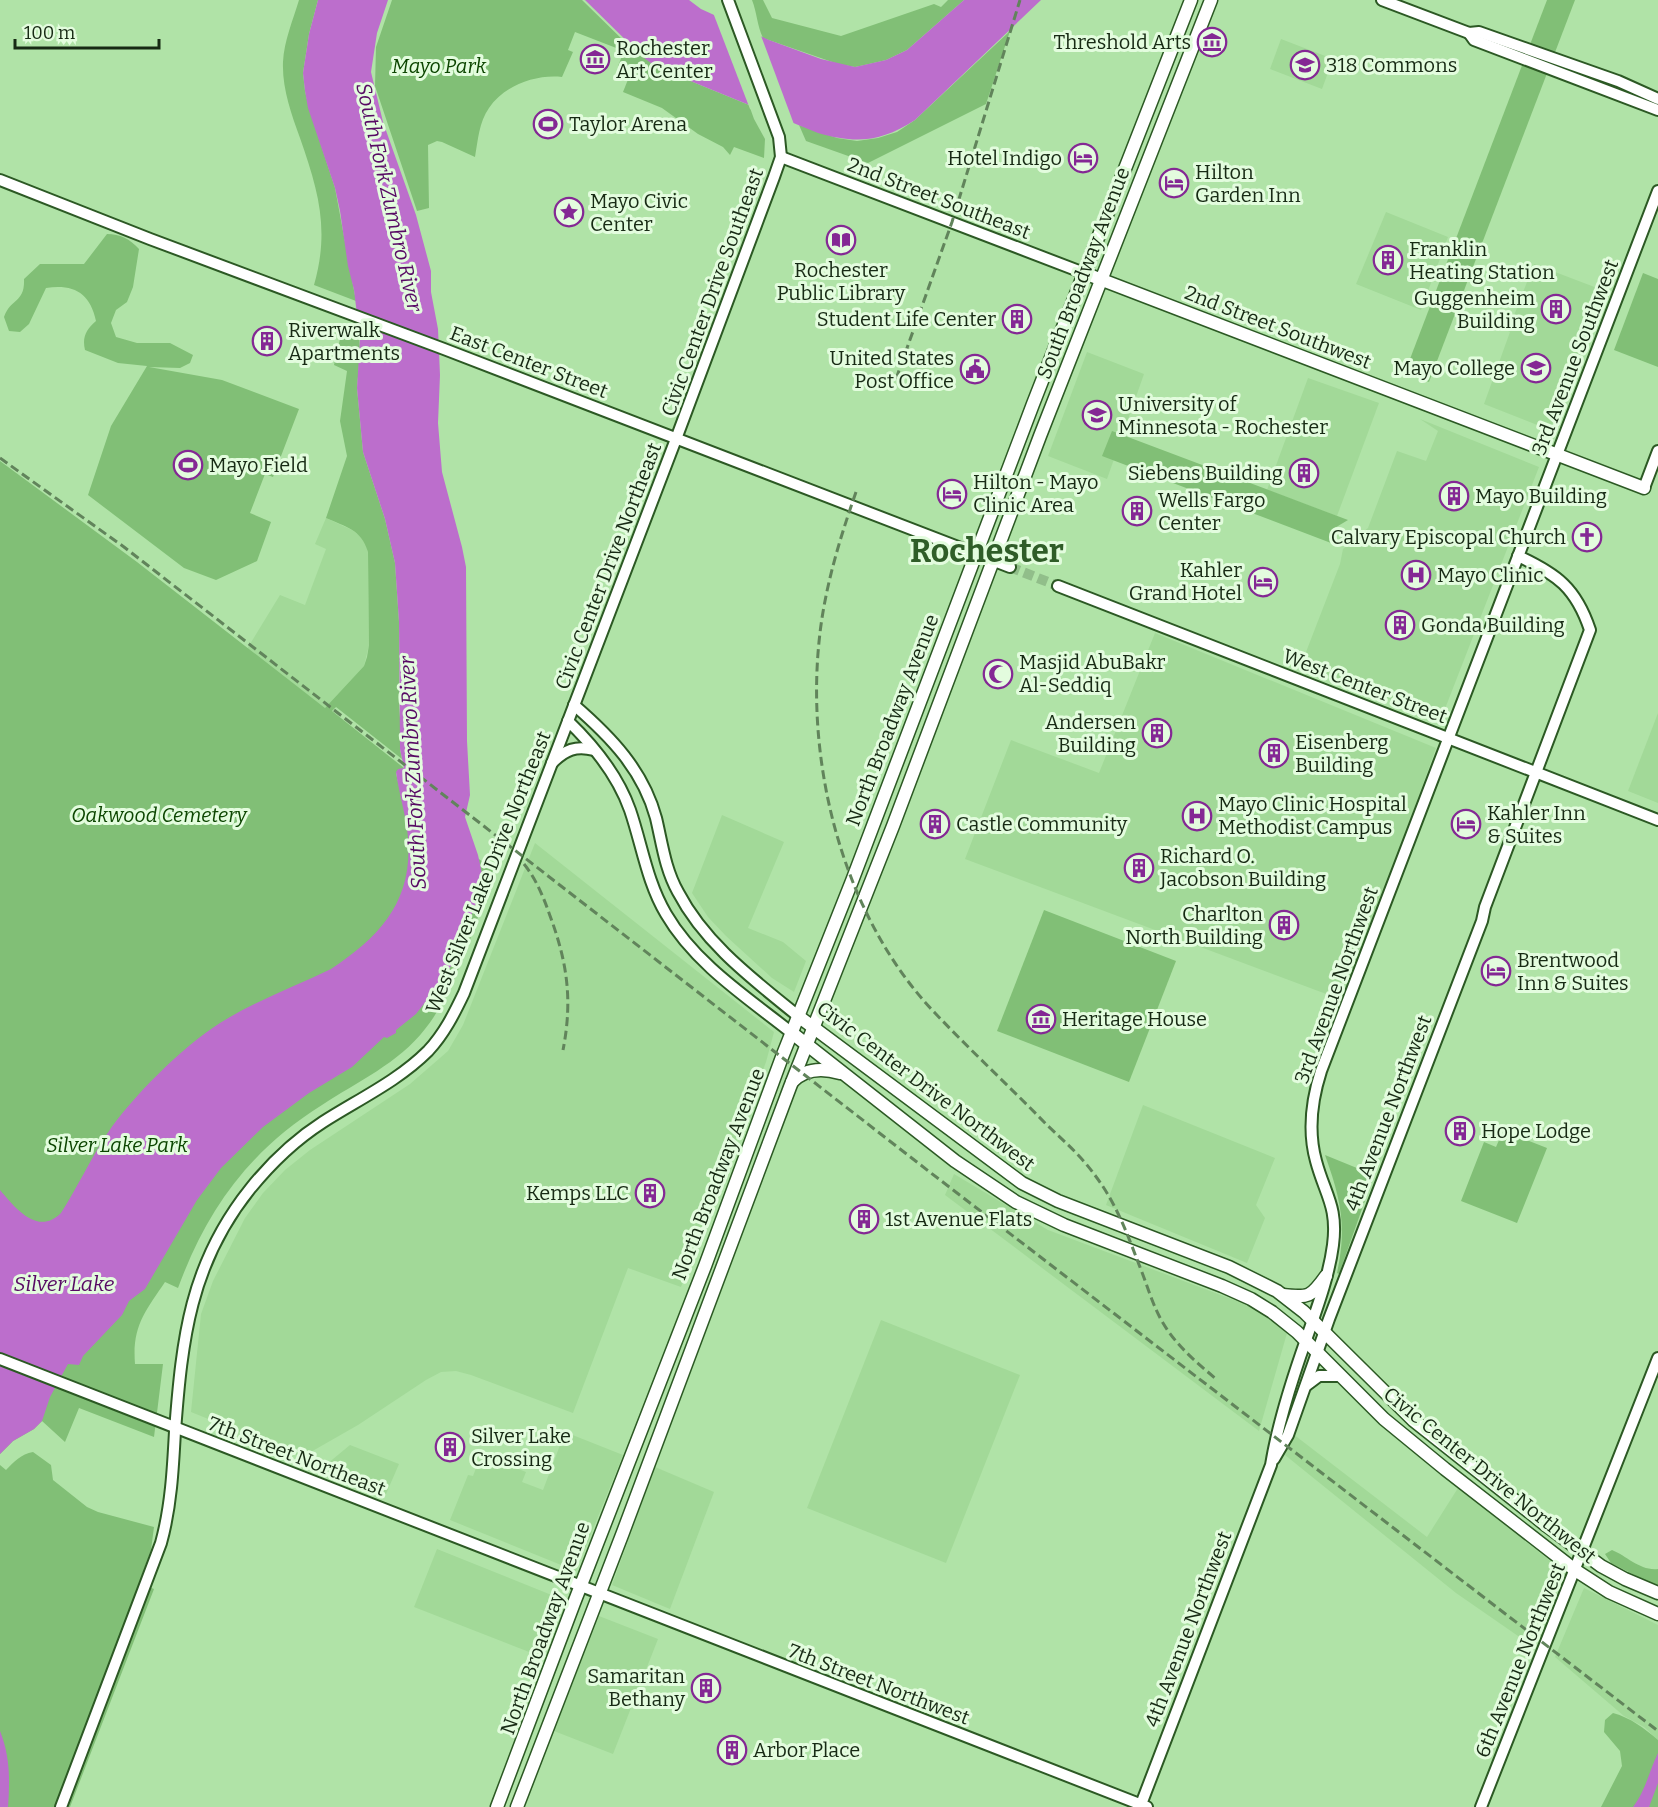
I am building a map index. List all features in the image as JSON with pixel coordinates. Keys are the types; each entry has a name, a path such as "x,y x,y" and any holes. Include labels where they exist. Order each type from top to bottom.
{"main road":[{"path":"728,0 779,137 781,158"},
{"name":"South Broadway Avenue","path":"976,555 1191,0"},
{"name":"South Broadway Avenue","path":"993,561 1211,0"},
{"path":"1383,0 1469,33 1479,32 1618,81 1658,99"},
{"path":"1469,33 1474,40 1658,110"},
{"name":"2nd Street Southeast","path":"781,158 1084,273"},
{"name":"Civic Center Drive Southeast","path":"676,439 781,158"},
{"name":"East Center Street","path":"0,180 993,561"},
{"name":"3rd Avenue Southwest","path":"1449,737 1658,191"},
{"name":"2nd Street Southwest","path":"1084,273 1644,488"},
{"name":"Civic Center Drive Northeast","path":"676,439 568,721 594,750 616,779 624,794 653,887 671,923 686,943 712,968 792,1033"},
{"path":"1644,488 1658,451"},
{"name":"North Broadway Avenue","path":"497,1807 976,555"},
{"name":"4th Avenue Northwest","path":"1270,1465 1284,1443 1590,630 1579,602 1568,586 1545,569 1518,556"},
{"path":"993,561 1010,567"},
{"name":"North Broadway Avenue","path":"517,1807 993,561"},
{"name":"West Center Street","path":"1058,586 1658,820"},
{"name":"Civic Center Drive Northeast","path":"574,705 612,740 645,786 669,872 693,917 710,938 746,973 798,1016"},
{"name":"West Silver Lake Drive Northeast","path":"61,1807 160,1548 170,1498 188,1317 199,1277 218,1236 250,1188 279,1156 323,1122 403,1072 441,1035 464,993 568,721"},
{"name":"3rd Avenue Northwest","path":"1312,1321 1333,1247 1335,1223 1313,1148 1312,1120 1315,1092 1334,1036 1449,737"},
{"path":"550,765 573,748 584,747 594,750"},
{"name":"Civic Center Drive Northwest","path":"798,1016 1022,1183 1058,1201 1229,1267 1283,1295 1413,1420 1582,1553 1616,1575 1658,1593"},
{"name":"Civic Center Drive Northwest","path":"792,1033 955,1161 1010,1199 1064,1225 1243,1295 1272,1312 1318,1352 1384,1419 1416,1447 1575,1570 1609,1592 1658,1614"},
{"path":"792,1083 799,1075 812,1071 828,1070 843,1074"},
{"path":"1283,1295 1300,1297 1310,1295 1326,1276"},
{"name":"4th Avenue Northwest","path":"1143,1806 1270,1465 1275,1436 1312,1321"},
{"name":"6th Avenue Northwest","path":"1481,1807 1658,1358"},
{"name":"7th Street Northeast","path":"0,1359 599,1593"},
{"path":"1306,1385 1319,1376 1329,1374 1341,1376"},
{"name":"7th Street Northwest","path":"599,1593 1143,1806"}],"shaded area":[{"path":"1281,39 1333,59 1322,89 1270,69"},
{"name":"Franklin Heating Station","path":"1386,212 1448,237 1421,310 1356,284"},
{"name":"Mayo College","path":"1534,264 1605,291 1550,430 1484,404 1510,332 1508,331"},
{"name":"University of Minnesota - Rochester","path":"1087,352 1144,374 1107,479 1048,456"},
{"path":"1308,378 1379,403 1337,516 1267,490"},
{"name":"Mayo Clinic","path":"1420,419 1539,467 1441,719 1301,665 1340,564 1343,549 1368,528 1397,451 1426,461 1438,431"},
{"path":"326,518 352,530 364,539 368,552 369,645 364,666 325,708 247,649 280,595 305,605 326,549 315,544"},
{"name":"Mayo Clinic Hospital Methodist Campus","path":"1155,633 1436,748 1345,1001 965,859 1011,740 1099,773"},
{"path":"1658,713 1658,803 1628,791"},
{"path":"722,815 784,842 748,928 783,942 806,961 794,992 772,978 726,936 708,917 692,893"},
{"path":"535,843 774,1032 766,1062 681,1287 628,1268 573,1413 471,1375 456,1371 441,1372 358,1425 302,1457 191,1412 201,1314 213,1281 245,1218 263,1193 285,1170 310,1150 410,1084 448,1051 463,1025"},
{"path":"1143,1105 1275,1158 1256,1205 1265,1218 1247,1263 1106,1205"},
{"path":"954,1174 1048,1230 1242,1303 1268,1317 1287,1333 1259,1431 945,1195"},
{"path":"881,1320 1020,1375 946,1563 807,1508"},
{"path":"565,1432 623,1455 576,1571 450,1520 468,1475 473,1476 479,1460 501,1468 503,1463 526,1472 522,1482 543,1490"},
{"path":"1293,1434 1427,1537 1458,1488 1559,1568 1528,1643 1456,1593 1285,1455"},
{"path":"350,1445 399,1464 386,1494 321,1469"},
{"path":"655,1467 714,1492 670,1609 612,1585"},
{"path":"437,1549 564,1600 542,1657 414,1607"},
{"path":"1584,1588 1658,1625 1658,1740 1644,1727 1624,1716 1555,1657"},
{"path":"599,1616 658,1639 613,1754 554,1731"}],"green space":[{"path":"299,0 318,0 309,34 303,73 305,91 335,188 356,301 314,285 321,246 320,210 312,175 293,119 283,72 285,46"},
{"name":"Mayo Park","path":"392,0 582,0 629,46 632,46 656,67 749,105 765,139 764,158 734,147 730,155 723,147 698,134 662,108 623,92 631,72 618,66 624,51 575,32 568,50 573,52 562,77 532,79 512,87 495,100 483,119 475,157 442,142 437,141 428,145 429,208 417,211 375,86 376,47"},
{"path":"752,0 763,0 772,18 841,36 934,4 941,7 948,0 964,0 907,50 886,60 855,67 838,64 763,38"},
{"path":"1547,0 1575,0 1429,382 1405,372"},
{"path":"1010,31 986,104 868,163 806,141 799,125 837,138 857,141 897,132 915,120"},
{"name":"Mayo Field","path":"107,234 124,238 139,249 133,287 127,302 116,310 111,323 116,337 137,343 170,343 193,355 190,363 180,368 149,367 222,380 299,409 273,477 265,474 250,513 271,522 257,561 216,580 184,568 88,495 111,426 147,366 118,363 85,350 86,334 96,321 90,303 73,289 46,288 29,324 20,332 9,331 4,317 10,306 20,297 24,279 40,264 84,264"},
{"path":"1643,273 1658,279 1658,367 1614,350"},
{"path":"343,326 359,332 357,388 363,452 385,519 395,563 399,622 399,705 402,759 336,707 332,711 404,768 396,773 403,804 494,870 457,974 437,1012 425,1029 415,1041 390,1062 296,1123 252,1162 217,1207 178,1288 165,1282 146,1311 138,1329 135,1364 163,1364 154,1437 79,1408 65,1442 42,1421 34,1429 13,1441 0,1454 0,461 137,562 325,708 364,666 369,645 368,552 357,534 326,518 347,456 340,421 347,371 334,365"},
{"path":"1112,431 1348,520 1333,529 1331,543 1102,456"},
{"path":"1044,910 1176,961 1129,1082 997,1031"},
{"path":"1503,1131 1547,1148 1517,1223 1461,1201 1484,1142 1496,1147"},
{"path":"1325,1155 1374,1175 1339,1274 1337,1273 1342,1241 1341,1213"},
{"path":"33,1452 51,1465 53,1480 87,1507 154,1527 151,1550 139,1583 154,1589 70,1807 0,1807 0,1465 6,1470 21,1456"},
{"path":"1612,1550 1645,1568 1658,1569 1658,1587 1611,1563 1605,1554"},
{"path":"1613,1713 1637,1724 1658,1740 1658,1807 1601,1807 1622,1766 1620,1751 1604,1732 1605,1720"}],"water":[{"path":"318,0 388,0 377,33 371,72 383,122 416,215 431,271 431,292 438,329 440,375 438,423 442,472 466,567 467,741 470,795 465,817 478,855 484,883 452,964 416,1014 396,1030 396,1033 387,1038 384,1037 352,1067 309,1093 263,1127 221,1168 197,1200 145,1289 129,1301 122,1315 83,1356 79,1365 68,1364 50,1397 42,1421 34,1429 13,1441 0,1454 0,1190 20,1212 36,1221 44,1222 61,1213 117,1120 174,1059 233,1015 331,969 349,956 379,930 399,898 405,880 408,837 396,772 404,768 400,749 399,622 395,563 385,519 363,452 357,388 360,339 354,290 335,188 308,108 303,73 309,34"},
{"path":"585,0 689,0 701,9 769,40 821,59 855,67 886,60 907,50 964,0 1041,0 915,120 891,133 856,140 818,133 656,67"},
{"path":"0,1731 6,1750 8,1768 8,1807 0,1807"},
{"path":"1658,1753 1658,1783 1649,1807 1633,1807 1644,1787"}],"pier":[{"path":"712,10 760,33 795,127 750,109"}],"tunnel":[{"path":"1010,567 1058,586"}],"railway":[{"path":"896,379 952,222 1020,0"},
{"path":"0,458 124,547 931,1173 1658,1731"},
{"path":"856,492 828,585 819,642 817,691 819,741 826,791 838,840 855,888 877,933 904,975 935,1013 1084,1161 1094,1174 1110,1198 1122,1223 1163,1323 1180,1346 1215,1378"},
{"path":"524,864 544,900 564,964 568,1014 563,1050"}],"place":[{"name":"Threshold Arts","path":"1212,42"},
{"name":"Rochester Art Center","path":"595,59"},
{"name":"318 Commons","path":"1305,65"},
{"name":"Taylor Arena","path":"548,124"},
{"name":"Hotel Indigo","path":"1083,158"},
{"name":"Hilton Garden Inn","path":"1174,183"},
{"name":"Mayo Civic Center","path":"569,212"},
{"name":"Rochester Public Library","path":"841,240"},
{"name":"Franklin Heating Station","path":"1388,260"},
{"name":"Guggenheim Building","path":"1556,309"},
{"name":"Student Life Center","path":"1017,319"},
{"name":"Riverwalk Apartments","path":"267,341"},
{"name":"Mayo College","path":"1536,368"},
{"name":"United States Post Office","path":"975,369"},
{"name":"University of Minnesota - Rochester","path":"1097,415"},
{"name":"Mayo Field","path":"188,465"},
{"name":"Siebens Building","path":"1304,473"},
{"name":"Hilton - Mayo Clinic Area","path":"952,494"},
{"name":"Mayo Building","path":"1454,496"},
{"name":"Wells Fargo Center","path":"1137,511"},
{"name":"Calvary Episcopal Church","path":"1587,537"},
{"name":"Mayo Clinic","path":"1416,575"},
{"name":"Kahler Grand Hotel","path":"1263,582"},
{"name":"Gonda Building","path":"1400,625"},
{"name":"Masjid AbuBakr Al-Seddiq","path":"998,674"},
{"name":"Andersen Building","path":"1157,733"},
{"name":"Eisenberg Building","path":"1274,753"},
{"name":"Mayo Clinic Hospital Methodist Campus","path":"1197,816"},
{"name":"Castle Community","path":"935,824"},
{"name":"Kahler Inn & Suites","path":"1466,824"},
{"name":"Richard O. Jacobson Building","path":"1139,868"},
{"name":"Charlton North Building","path":"1284,925"},
{"name":"Brentwood Inn & Suites","path":"1496,971"},
{"name":"Heritage House","path":"1041,1019"},
{"name":"Hope Lodge","path":"1460,1131"},
{"name":"Kemps LLC","path":"650,1193"},
{"name":"1st Avenue Flats","path":"864,1219"},
{"name":"Silver Lake Crossing","path":"450,1447"},
{"name":"Samaritan Bethany","path":"706,1688"},
{"name":"Arbor Place","path":"732,1750"}],"district":[{"name":"Rochester","path":"987,551"}],"water label":[{"name":"South Fork Zumbro River","path":"389,197"},
{"name":"South Fork Zumbro River","path":"413,773"},
{"name":"Silver Lake","path":"64,1284"}],"park label":[{"name":"Oakwood Cemetery","path":"159,815"},
{"name":"Silver Lake Park","path":"117,1145"}]}
